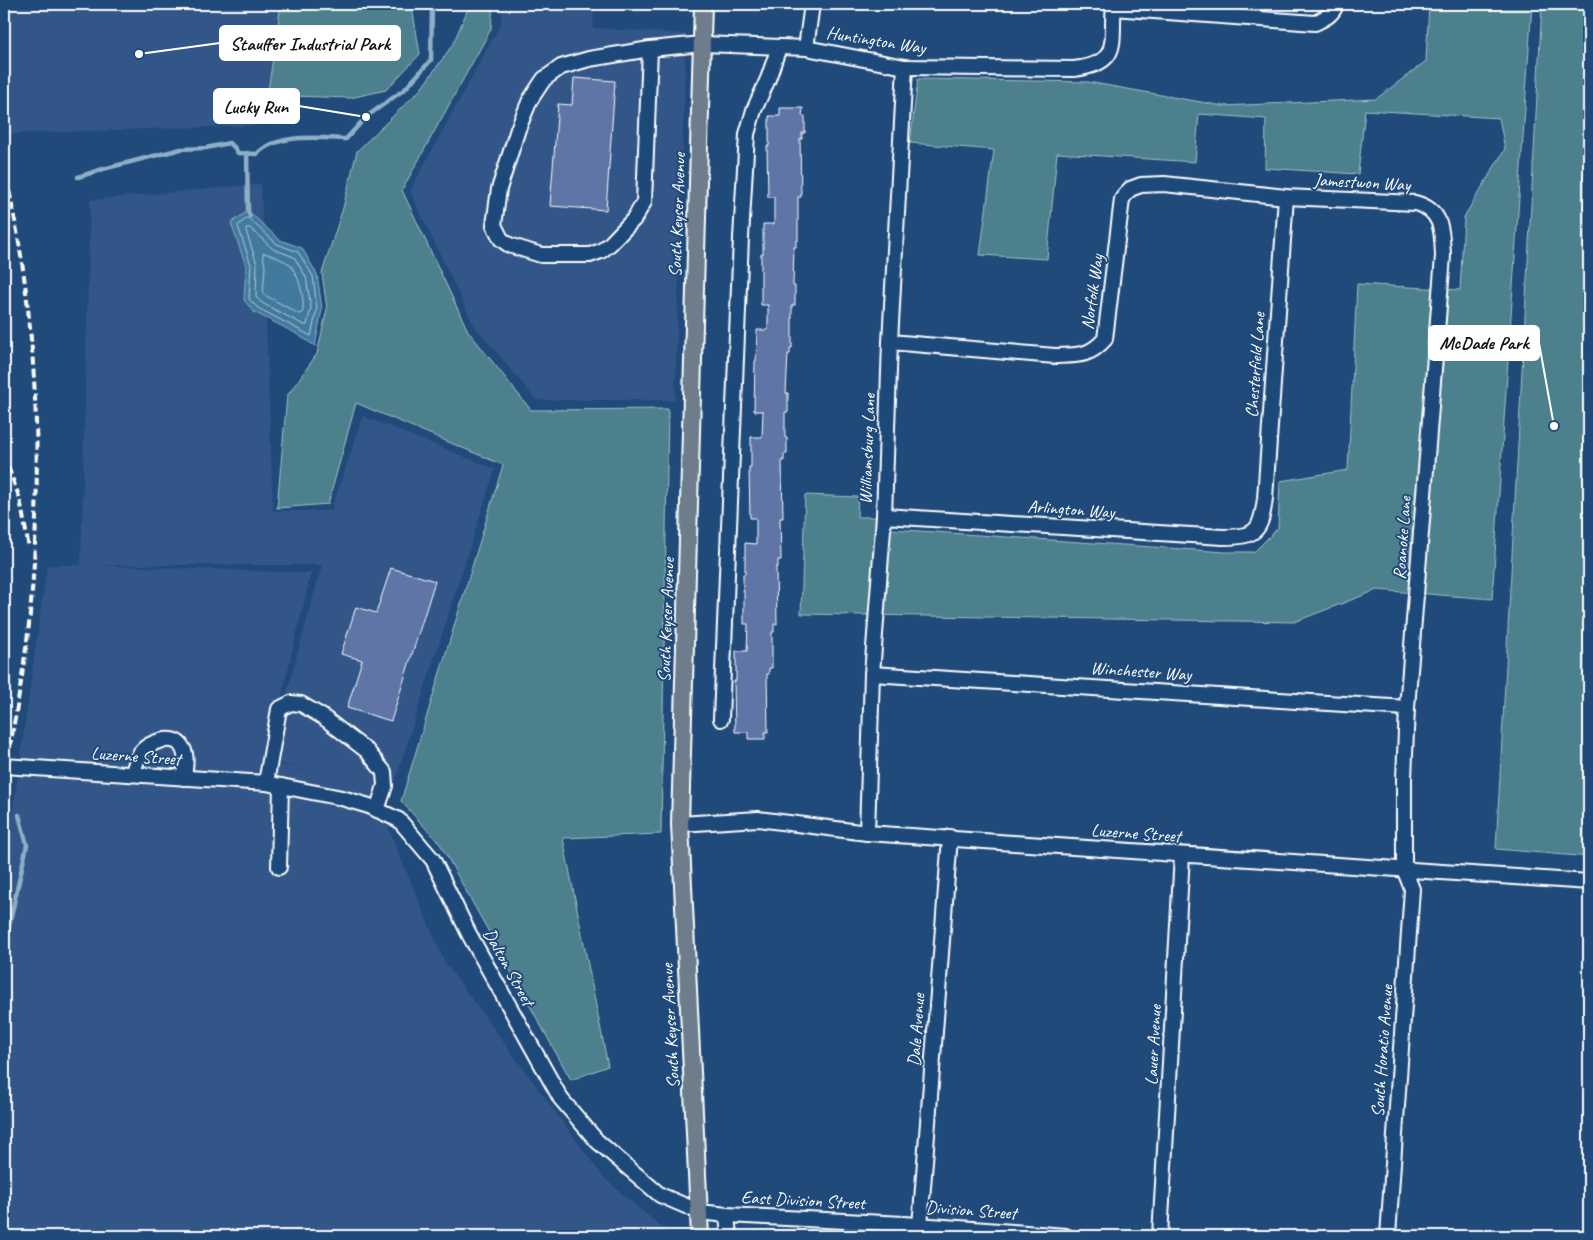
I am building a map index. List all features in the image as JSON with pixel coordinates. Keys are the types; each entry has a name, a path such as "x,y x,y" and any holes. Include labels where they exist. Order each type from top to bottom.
{"main road":[{"name":"South Keyser Avenue","path":"700,1236 680,824 703,4"}],"street":[{"path":"806,48 812,4"},
{"path":"1114,6 1315,23 1328,17 1335,10 1336,4"},
{"name":"Huntington Way","path":"650,49 644,202 634,219 610,244 590,256 540,254 510,245 500,239 494,225 499,189 518,129 530,100 544,79 561,67 589,59 650,49 702,44 806,48 905,66 1074,69 1091,67 1109,54 1113,41 1114,6"},
{"path":"721,719 741,238 748,134 754,110 768,79 779,47"},
{"name":"Williamsburg Lane","path":"867,833 872,674 884,516 890,342 905,66"},
{"name":"Norfolk Way","path":"890,342 1055,356 1081,355 1096,350 1105,339 1122,200 1130,189 1141,185 1164,184 1286,197"},
{"name":"Jamestwon Way","path":"1286,197 1415,203 1425,205 1434,212"},
{"name":"Chesterfield Lane","path":"1255,532 1263,519 1265,498 1286,197"},
{"name":"Roanoke Lane","path":"1404,869 1404,778 1407,708 1443,256 1442,229 1434,212"},
{"name":"Arlington Way","path":"884,516 1223,537 1239,537 1255,532"},
{"name":"Winchester Way","path":"872,674 1407,708"},
{"path":"266,783 280,708 291,703 301,704 323,717 367,751 384,772 385,786 377,810"},
{"path":"132,774 141,752 148,745 161,740 172,740 179,742 184,748 186,760 184,778"},
{"name":"Luzerne Street","path":"4,766 266,783"},
{"name":"Dalton Street","path":"266,783 342,798 399,820 433,860 469,934 561,1099 597,1141 660,1195 700,1212"},
{"path":"279,867 281,786"},
{"name":"Luzerne Street","path":"680,824 758,819 867,833 950,837 1182,855 1589,882"},
{"name":"Dale Avenue","path":"920,1226 950,837"},
{"name":"Lauer Avenue","path":"1160,1236 1182,855"},
{"name":"South Horatio Avenue","path":"1388,1236 1412,889 1404,869"},
{"name":"East Division Street","path":"700,1212 885,1230 904,1224"},
{"path":"727,1215 729,1236"},
{"name":"Division Street","path":"904,1224 1066,1236"}],"shaded area":[{"path":"4,4 281,4 263,125 4,134"},
{"path":"502,4 594,4 593,28 686,34 675,400 536,400 473,324 410,191 501,23"},
{"path":"261,184 273,511 331,511 363,416 495,469 391,794 372,789 444,961 604,1178 672,1236 4,1236 4,874 47,565 81,565 90,200","holes":["93,565 322,565 268,760 322,775 266,761 311,573"]}],"green space":[{"path":"281,4 420,4 413,13 420,54 386,90 350,98 293,96 266,105"},
{"path":"470,4 493,4 491,29 402,190 468,331 531,410 668,409 661,834 563,838 608,1066 571,1080 440,844 401,801 503,465 356,403 328,504 277,508 287,396 317,354 327,309 322,273 343,208 357,151 421,89 453,44"},
{"path":"1429,4 1532,4 1492,599 1377,590 1294,622 801,614 805,495 858,497 857,517 877,517 876,528 1225,552 1254,552 1278,528 1280,481 1348,470 1357,284 1460,290 1464,217 1505,149 1499,118 1365,110 1358,174 1265,168 1266,119 1199,114 1195,162 1057,153 1047,259 980,255 994,150 910,143 918,79 1088,82 1223,106 1376,99 1426,61"},
{"path":"1542,4 1589,4 1589,857 1496,849"}],"water":[{"path":"248,211 280,240 302,248 317,274 322,309 315,346 295,333 254,312 244,300 246,266 231,223"}],"building":[{"path":"574,78 615,81 606,210 550,206 558,104 572,105"},
{"path":"780,108 803,108 802,116 805,116 805,133 802,133 802,139 800,139 801,197 798,197 798,241 796,241 796,247 794,247 793,286 795,286 795,305 792,305 792,348 790,348 790,354 788,354 786,393 788,393 788,412 785,412 787,454 784,454 784,461 782,460 783,518 780,518 781,560 778,560 778,567 776,567 777,624 774,624 774,632 772,632 772,668 769,668 769,674 767,674 768,732 765,732 765,739 748,739 748,732 735,732 734,681 736,681 736,651 747,651 748,624 744,624 743,591 745,543 756,544 756,518 750,518 749,467 751,467 751,437 762,437 763,411 754,411 755,361 757,330 768,330 768,305 761,305 761,254 763,254 763,224 774,224 774,197 768,197 767,146 769,146 769,116 780,116"},
{"path":"391,568 435,581 391,721 347,708 362,660 341,654 356,607 376,613"}],"waterway":[{"path":"78,177 181,149 206,148 229,143 238,153 257,154 265,147 287,140 299,138 346,139 366,117 405,89 431,60 432,8 436,4"},
{"path":"247,153 248,211 250,216"},
{"path":"4,948 27,845 19,815"}],"railway":[{"path":"4,168 24,279 31,337 37,453 34,568 29,624 4,781"},
{"path":"4,456 20,499 29,548"}],"place":[{"name":"Stauffer Industrial Park","path":"139,54"},
{"name":"Lucky Run","path":"366,117"},
{"name":"McDade Park","path":"1554,426"}]}
